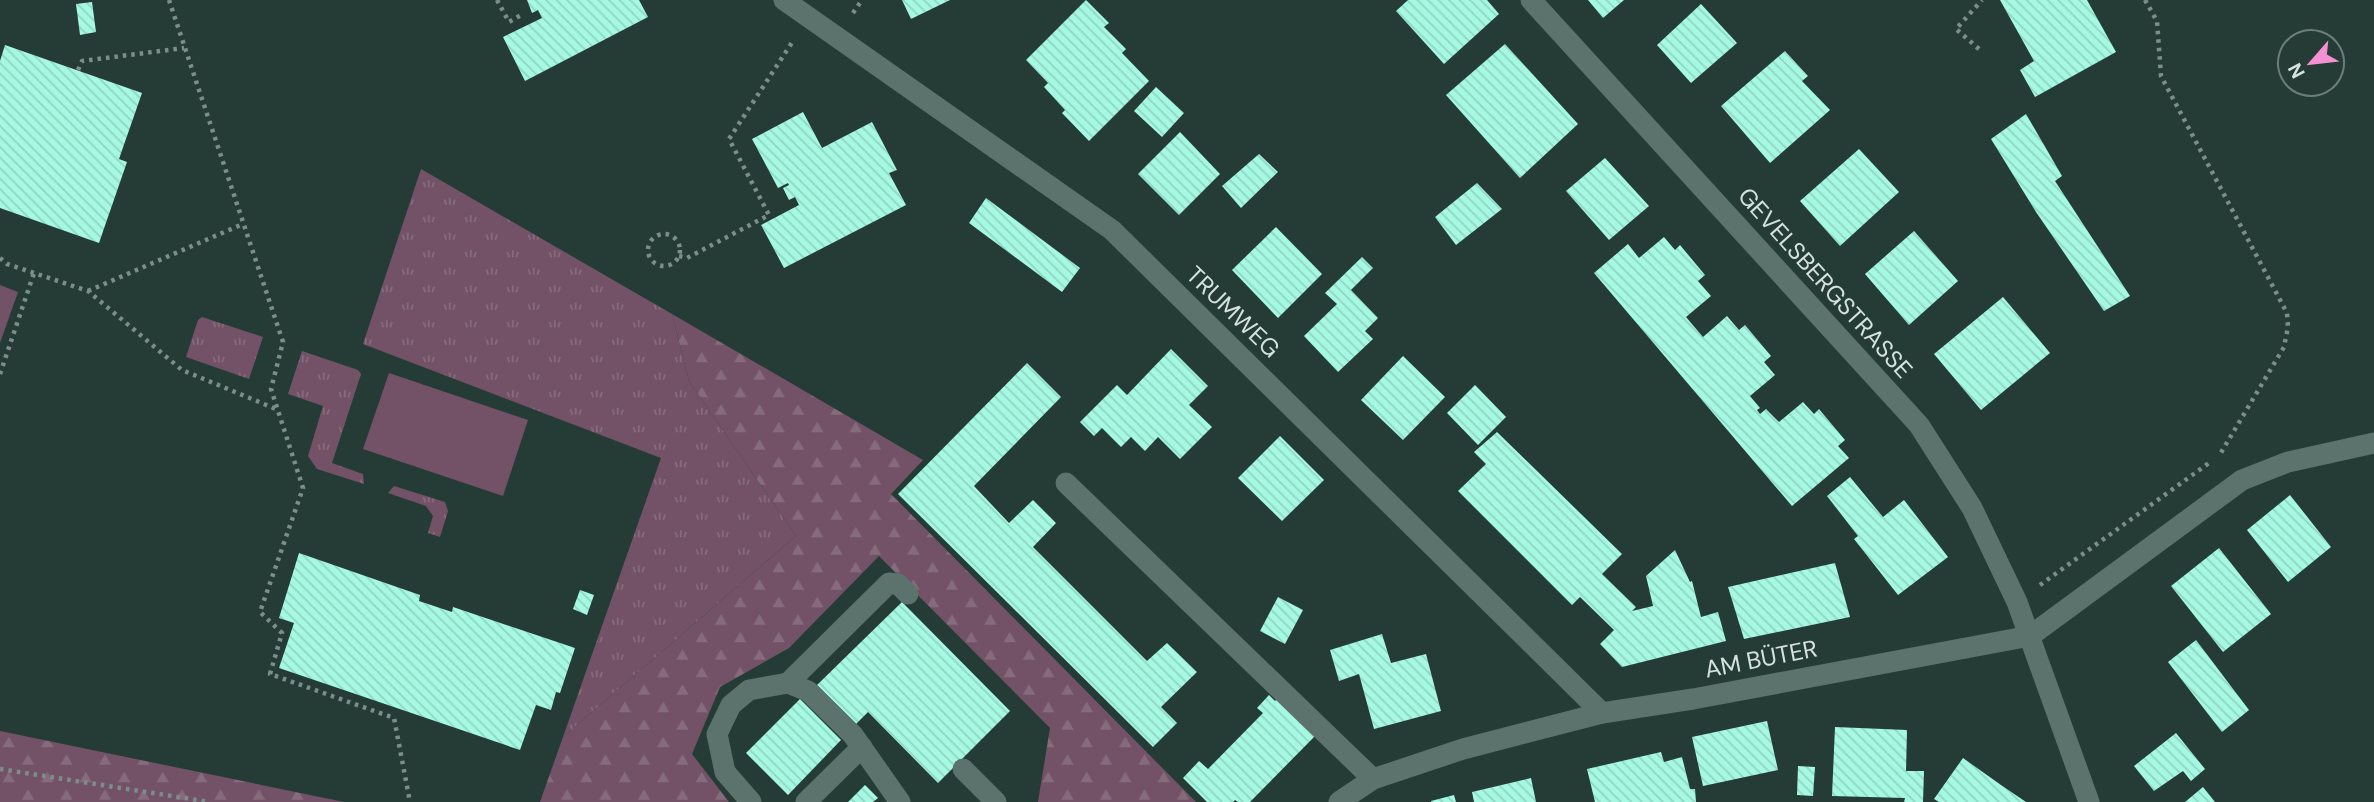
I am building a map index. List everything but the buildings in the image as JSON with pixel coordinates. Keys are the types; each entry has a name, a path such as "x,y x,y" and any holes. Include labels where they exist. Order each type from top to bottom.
{"street":[{"name":"TRUMWEG","path":"784,0 1112,230 1602,713"},
{"name":"GEVELSBERGSTRASSE","path":"1531,0 1919,425 1972,508 2017,602 2029,636"},
{"path":"2089,802 2029,636 2242,480 2288,461 2374,443"},
{"path":"1066,484 1373,779"},
{"path":"788,683 889,583 898,584 908,594"},
{"name":"AM BÜTER","path":"1339,802 1373,779 1463,748 1602,713 1693,699 2029,636"},
{"path":"751,802 725,772 717,734 731,705 749,690 788,683 808,691 853,735 900,802"},
{"path":"806,802 862,747"},
{"path":"963,769 996,802"}],"path":[{"path":"169,0 282,342 271,389 303,488 260,612 282,633 270,674 394,718 410,802"},
{"path":"497,0 509,22 523,14"},
{"path":"1979,49 1956,29 1982,0"},
{"path":"2017,602 2222,454 2284,347 2288,327 2287,313 2161,76 2157,21 2145,0"},
{"path":"679,256 687,258 769,215 729,139 808,17"},
{"path":"78,70 82,61 184,48"},
{"path":"88,291 243,224"},
{"path":"658,234 673,236 680,245 679,256 672,264 657,264 649,257 650,241 658,234"},
{"path":"0,258 7,264 88,291 182,370 277,409"},
{"path":"0,373 34,273"},
{"path":"0,769 210,802"}],"green space":[{"path":"421,169 672,314 689,381 796,536 563,737 661,458 363,344"},
{"path":"0,285 18,292 0,343"},
{"path":"672,314 923,460 891,494 1196,802 1038,802 1050,728 879,556 789,648 720,687 692,754 729,802 540,802 563,737 796,536 689,381"},
{"path":"202,317 263,337 249,379 186,357 198,320"},
{"path":"302,351 358,370 361,374 332,463 363,474 364,484 317,469 308,456 323,406 288,394"},
{"path":"389,373 528,420 503,496 363,449"},
{"path":"394,486 445,502 448,511 440,537 428,533 433,516 426,506 388,493"},
{"path":"0,731 344,802 0,802"}]}
